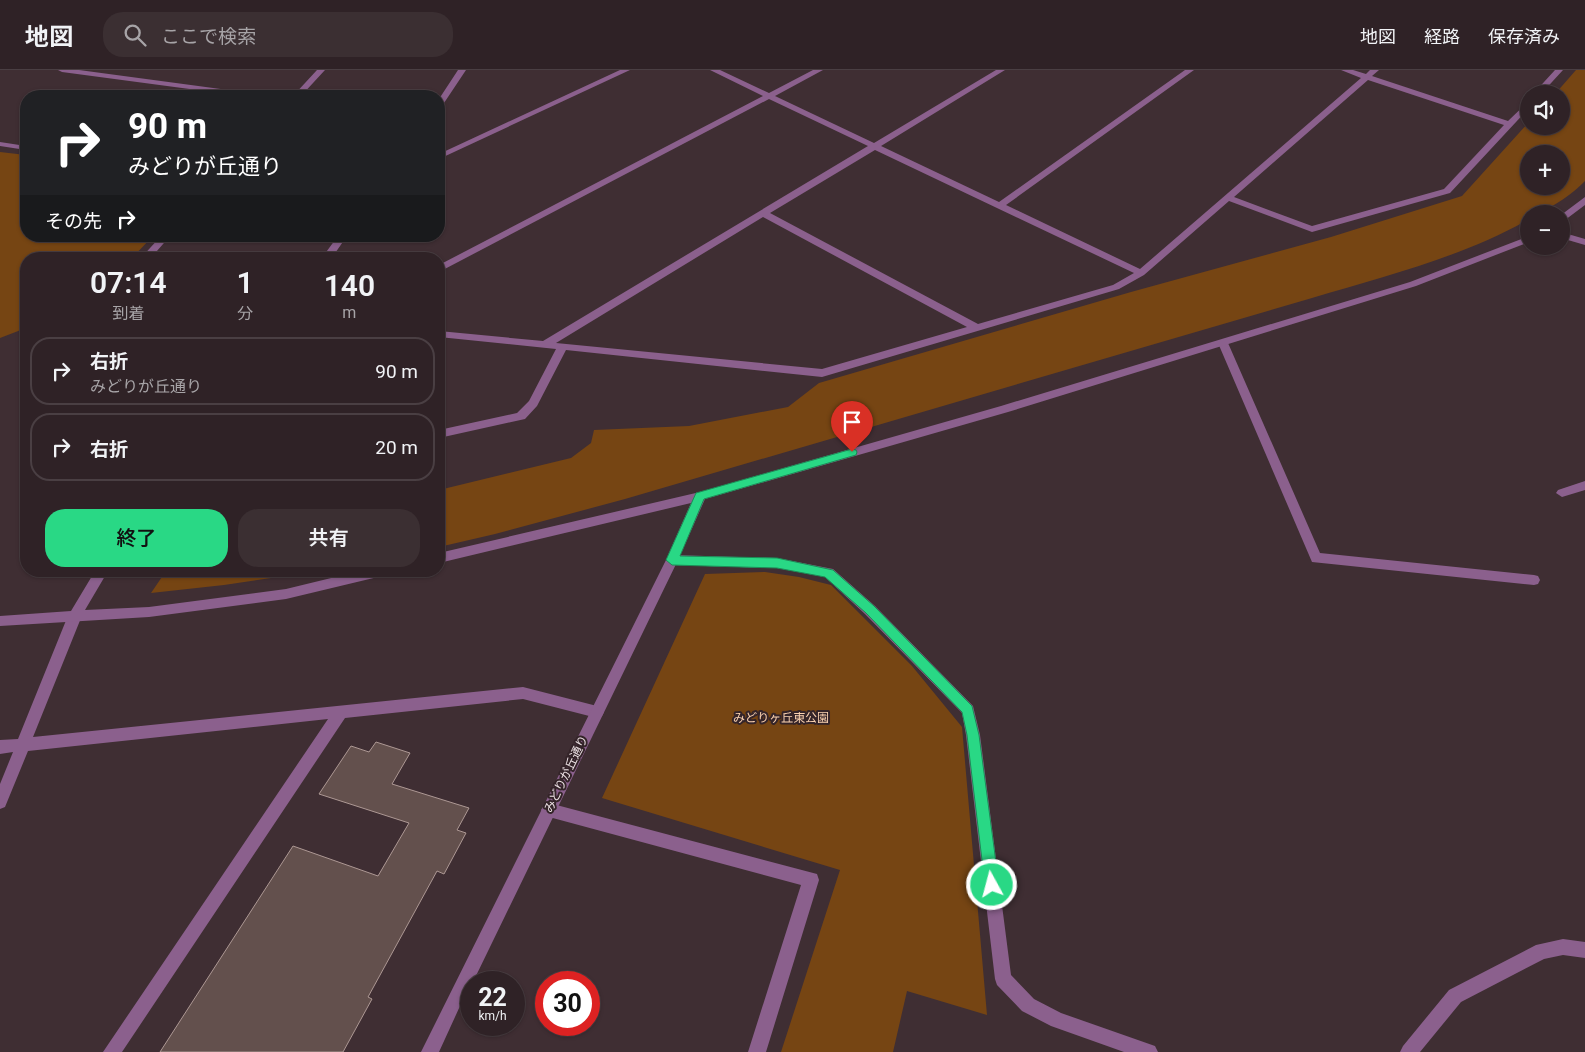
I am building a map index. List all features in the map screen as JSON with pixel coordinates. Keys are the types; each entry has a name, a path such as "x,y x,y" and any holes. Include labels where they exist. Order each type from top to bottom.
{"street":[{"path":"62,70 213,90"},
{"path":"303,90 321,70"},
{"path":"445,95 462,70"},
{"path":"445,154 626,70"},
{"path":"714,70 1141,273"},
{"path":"445,266 819,70"},
{"path":"543,346 1001,70"},
{"path":"1000,206 1190,70"},
{"path":"1345,70 1510,124"},
{"path":"445,335 822,373 1116,287 1141,273 1375,70"},
{"path":"1545,85 1559,70"},
{"path":"1229,198 1312,229 1447,191 1520,113"},
{"path":"0,144 20,147"},
{"path":"1570,212 1585,200"},
{"path":"762,213 975,327"},
{"path":"1570,238 1585,242"},
{"path":"151,252 161,242"},
{"path":"445,557 700,496 1004,409 1413,284 1520,242"},
{"path":"1223,343 1316,558 1534,580"},
{"path":"445,433 521,416 533,403 562,348"},
{"path":"1562,493 1585,485"},
{"name":"みどりが丘通り","path":"430,1052 672,560 700,496"},
{"path":"672,560 777,563 829,573 870,610 968,710 973,735 1003,979 1028,1005 1057,1020 1148,1052"},
{"path":"0,802 74,618 98,577"},
{"path":"0,621 150,612 286,594 357,577"},
{"path":"0,747 523,693 597,712"},
{"path":"112,1052 342,712"},
{"path":"549,810 811,880 757,1052"},
{"path":"1409,1052 1455,996 1542,951 1563,947 1585,950"}],"green space":[{"path":"1576,70 1585,70 1585,181 1570,194 1570,145 1520,145 1520,195 1569,195 1554,205 1520,205 1520,224 1478,244 1423,265 1367,282 625,499 445,546 445,489 571,458 591,443 594,430 689,426 788,407 819,383 1131,292 1331,237 1462,196 1520,132 1520,135 1570,135 1570,85 1563,85"},
{"path":"0,152 20,154 20,242 147,242 138,252 20,252 20,330 0,338"},
{"name":"みどりヶ丘東公園","path":"765,572 799,577 831,585 912,666 962,727 987,1015 907,991 893,1052 781,1052 840,870 602,798 705,574"},
{"path":"162,577 278,577 224,585 151,593"}],"building":[{"path":"376,742 410,753 392,784 469,808 457,830 466,833 444,874 437,871 368,997 372,999 343,1052 160,1052 293,846 378,876 409,823 319,794 351,746 369,752"}],"route":[{"path":"852,452 700,496 672,560 777,563 829,573 870,610 968,710 973,735 992,885"}]}
